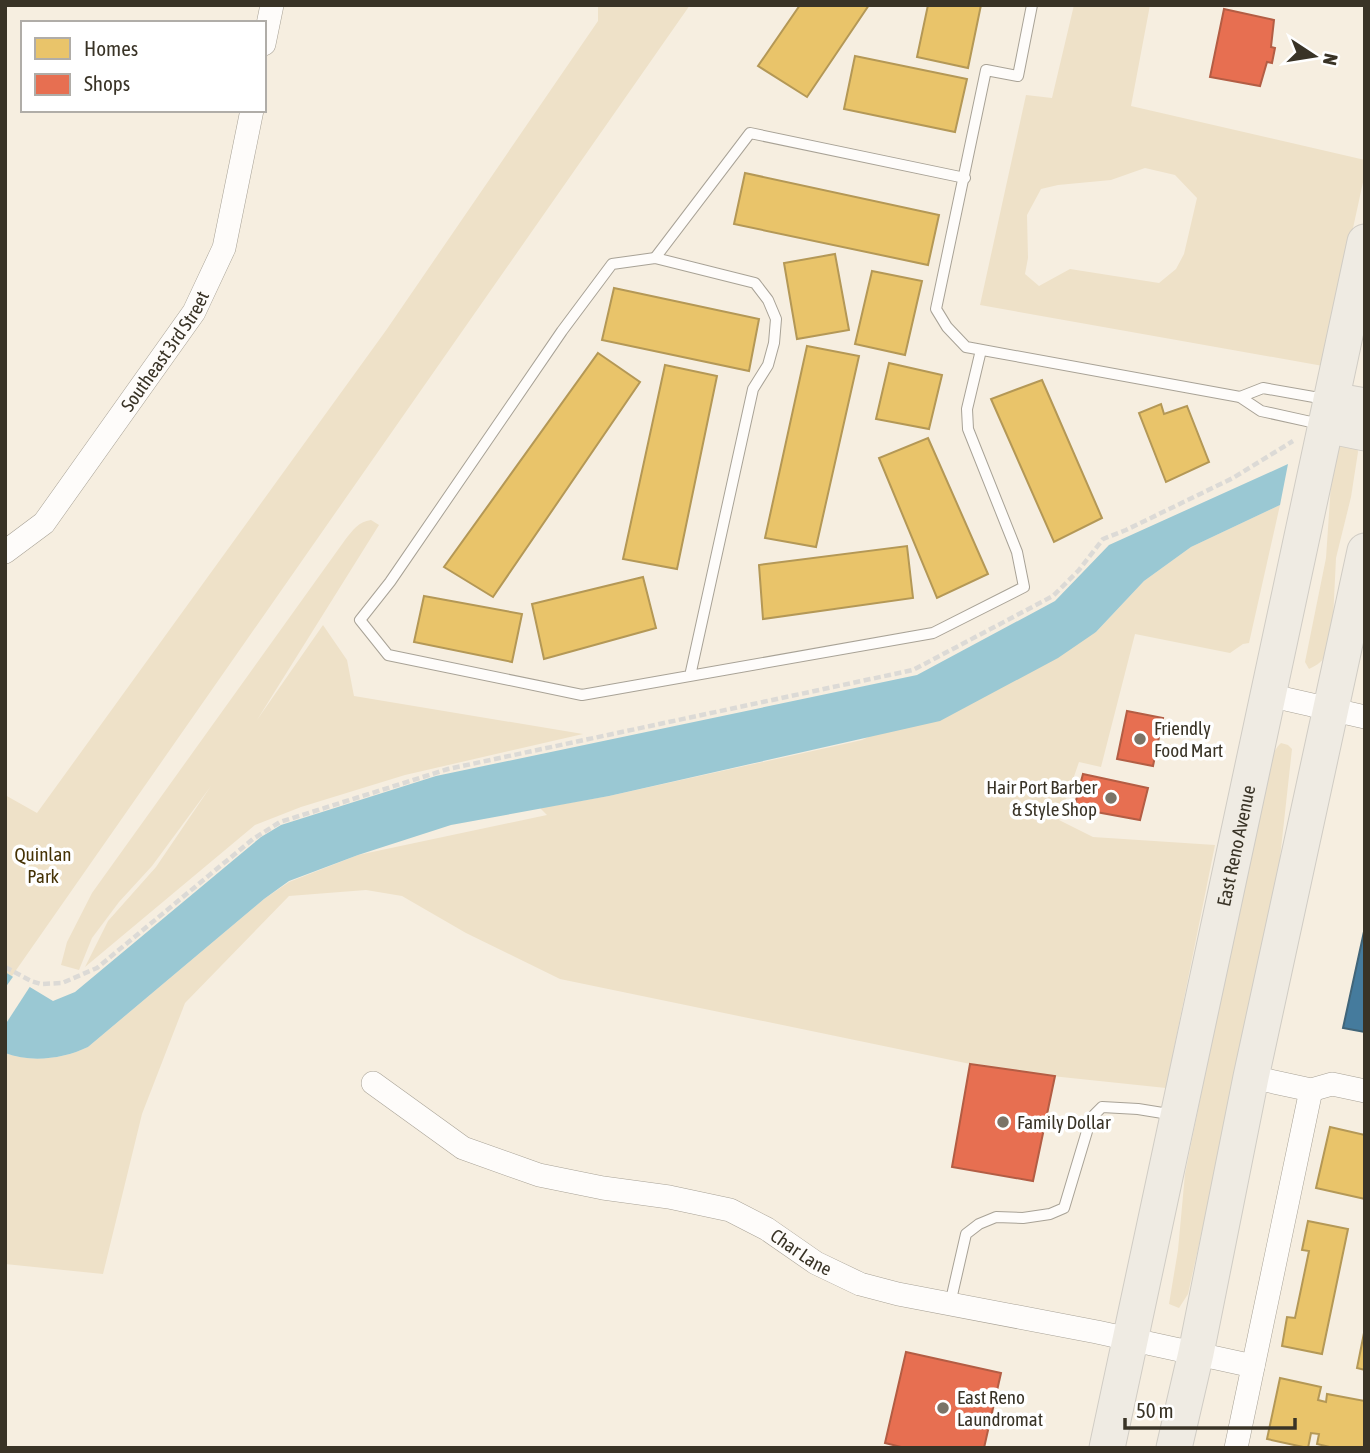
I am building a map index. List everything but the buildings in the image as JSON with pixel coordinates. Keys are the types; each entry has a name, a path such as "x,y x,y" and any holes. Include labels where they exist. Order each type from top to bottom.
{"main road":[{"name":"East Reno Avenue","path":"1107,1448 1268,695 1320,420 1365,242"},
{"path":"1320,420 1365,407"},
{"path":"1320,420 1365,433"},
{"path":"1174,1448 1365,551"}],"street":[{"path":"266,34 272,5"},
{"name":"Southeast 3rd Street","path":"5,552 44,523 194,312 224,248 252,112"},
{"path":"1268,695 1365,717"},
{"path":"1251,1077 1311,1090 1332,1084 1365,1091"},
{"name":"Char Lane","path":"373,1083 463,1148 539,1175 730,1210 767,1228 816,1263 860,1284 1253,1366"},
{"path":"1236,1448 1311,1090"}],"lane":[{"path":"1032,5 1018,76 986,69 936,309 947,327 967,347 1240,397 1261,411 1320,420"},
{"path":"655,258 750,133 965,178"},
{"path":"691,676 753,389 768,365 774,344 776,319 768,300 755,284 655,258 612,264 562,331 390,582 360,621 388,655 582,695 691,676 933,633 1024,587 1017,552 968,429 967,409 981,350"},
{"path":"1240,397 1263,388 1320,420"},
{"path":"950,1304 966,1234 979,1224 996,1217 1050,1214 1064,1208 1091,1118 1102,1107 1138,1109 1178,1116"}],"path":[{"path":"5,967 41,984 62,983 97,968 253,839 280,822 448,769 913,670 1053,596 1079,570 1102,539 1233,478 1320,420"}],"green space":[{"name":"Quinlan Park","path":"598,5 690,5 5,986 5,795 37,813 387,329 598,21"},
{"path":"1074,5 1150,5 1131,106 1365,160 1365,173 1323,366 980,305 1026,95 1052,98","holes":["1145,168 1175,175 1197,198 1184,254 1176,269 1159,283 1070,269 1039,286 1025,274 1028,258 1027,215 1041,189 1111,180"]},
{"path":"1339,445 1357,446 1358,452 1351,497 1336,558 1332,640 1324,658 1309,669 1305,662 1326,558 1331,484"},
{"path":"1280,505 1249,643 1230,653 1135,634 1101,767 1079,762 1059,820 1093,837 1215,845 1166,1088 1004,1071 560,979 466,933 402,896 366,890 289,896 185,1003 142,1114 103,1274 5,1264 5,1053 36,1059 68,1054 88,1047 264,899 289,882 358,855 547,815 540,808 609,796 862,740 1096,632 1144,581 1191,547"},
{"path":"371,520 379,525 257,720 323,625 347,660 354,696 583,734 405,775 301,807 255,825 85,967 108,921 156,867 211,786 152,866 119,902 92,938 79,970 61,965 67,942 92,893 345,540 359,525"},
{"path":"1281,743 1292,749 1276,894 1188,1294 1179,1308 1169,1304 1178,1250 1185,1174 1262,794 1271,760"}],"water":[{"path":"1288,464 1280,505 1191,547 1144,581 1096,632 1058,658 940,721 609,796 451,825 358,855 289,881 88,1047 68,1054 36,1059 5,1053 5,972 53,1001 75,992 261,837 281,825 436,776 917,675 1055,601 1109,545"}],"pier":[{"path":"15,974 31,985 5,1025 5,988"}],"place":[{"name":"Friendly Food Mart","path":"1140,739"},
{"name":"Hair Port Barber & Style Shop","path":"1111,798"},
{"name":"Family Dollar","path":"1003,1122"},
{"name":"East Reno Laundromat","path":"943,1408"}]}
